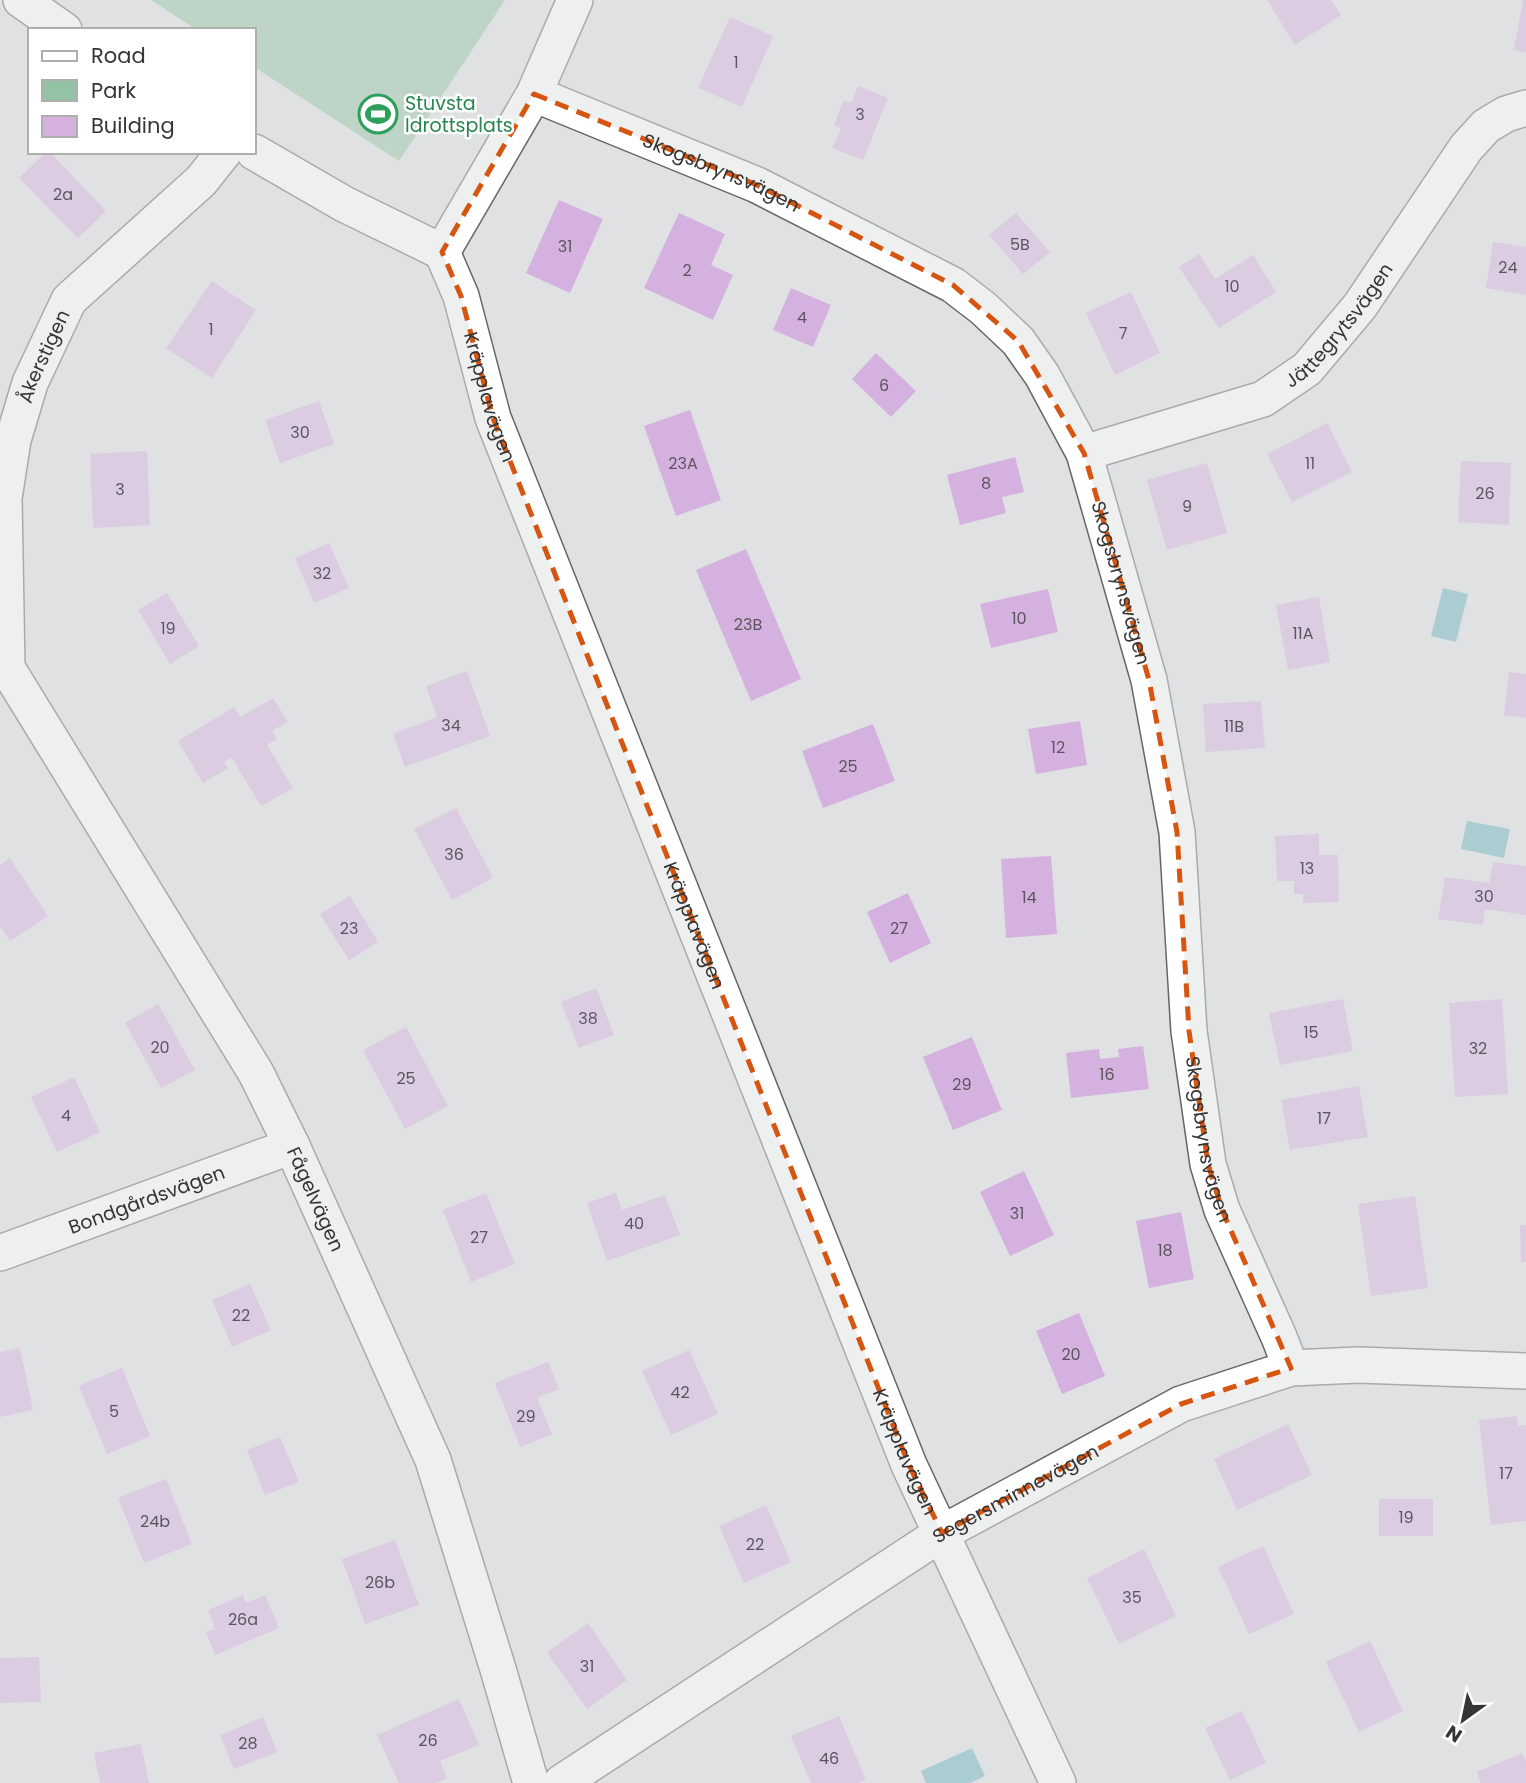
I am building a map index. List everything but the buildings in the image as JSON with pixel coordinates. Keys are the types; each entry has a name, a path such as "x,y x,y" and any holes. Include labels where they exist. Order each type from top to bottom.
{"street":[{"path":"21,0 61,28"},
{"path":"256,153 344,204 442,252 534,94 575,0"},
{"name":"Skogsbrynsvägen","path":"534,94 757,185 953,285 983,308 1018,341 1042,375 1084,453 1149,680 1177,832 1189,1031 1208,1164 1222,1210 1292,1368"},
{"name":"Jättegrytsvägen","path":"1084,453 1263,399 1307,369 1360,306 1466,148 1486,126 1506,114 1526,108"},
{"name":"Åkerstigen","path":"4,666 5,498 13,440 30,383 69,300 201,181 222,154"},
{"name":"Kräpplavägen","path":"442,252 461,296 493,418 904,1452 1058,1783"},
{"name":"Fågelvägen","path":"4,666 256,1073 292,1146 433,1460 531,1783"},
{"name":"Bondgårdsvägen","path":"0,1253 292,1146"},
{"name":"Segersminnevägen","path":"561,1783 942,1533 1181,1404 1292,1368 1358,1365 1526,1371"}],"highlighted area":[{"path":"534,94 757,185 953,285 1018,341 1084,453 1149,680 1177,832 1189,1031 1208,1164 1222,1210 1291,1368 1181,1404 942,1533 909,1465 493,418 461,296 442,252"}],"green space":[{"name":"Stuvsta Idrottsplats","path":"151,0 505,0 399,161 256,68 256,28 194,28"}],"water":[{"path":"1443,588 1468,594 1456,642 1431,636"},
{"path":"1467,821 1510,829 1504,858 1461,849"},
{"path":"972,1748 985,1776 970,1783 926,1783 921,1771"}],"place":[{"name":"Stuvsta Idrottsplats","path":"378,114"}]}
